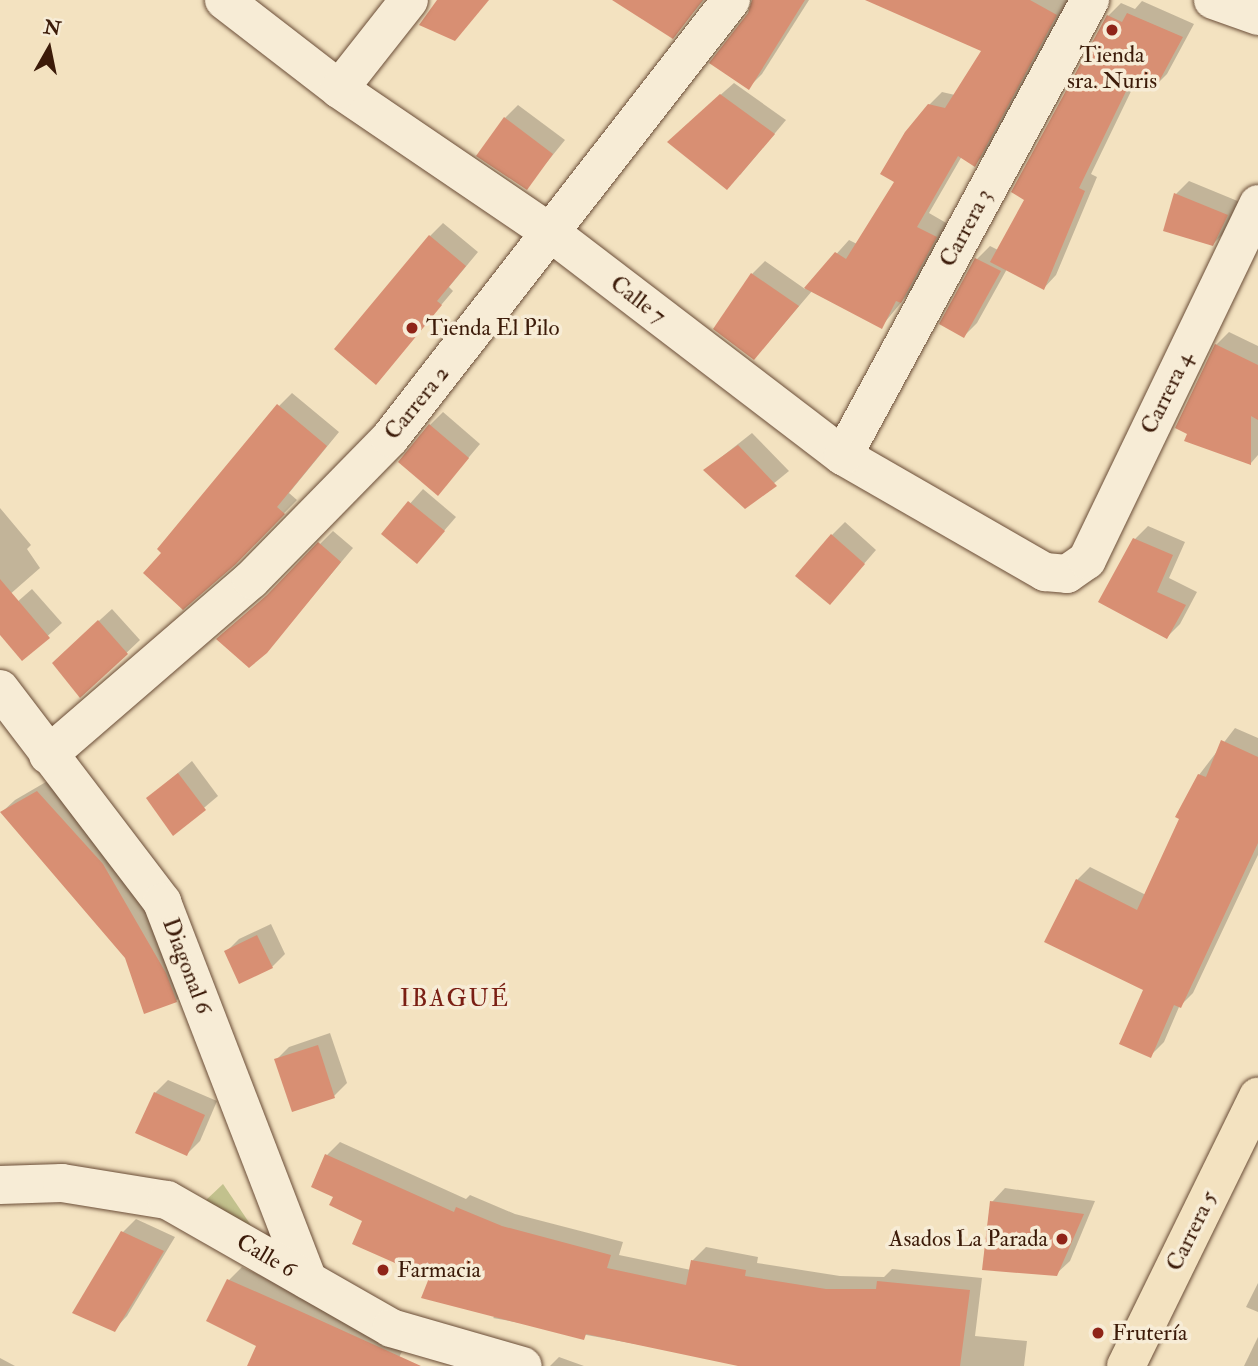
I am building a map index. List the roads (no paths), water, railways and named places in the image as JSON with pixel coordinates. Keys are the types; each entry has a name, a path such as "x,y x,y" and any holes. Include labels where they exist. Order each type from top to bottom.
{"highway":[{"name":"Carrera 5","path":"1126,1366 1258,1097"}],"street":[{"name":"Calle 7","path":"224,0 339,89 551,233 843,456 1045,572 1066,574"},
{"path":"339,89 409,0"},
{"name":"Carrera 2","path":"48,755 251,580 390,438 731,0"},
{"name":"Carrera 3","path":"843,456 1090,0"},
{"path":"1213,0 1258,16"},
{"name":"Carrera 4","path":"1066,574 1087,561 1258,204"},
{"name":"Diagonal 6","path":"0,689 162,902 308,1280"},
{"name":"Calle 6","path":"0,1185 62,1183 167,1200 391,1328 523,1366"}],"place":[{"name":"Tienda sra. Nuris","path":"1112,30"},
{"name":"Tienda El Pilo","path":"412,328"},
{"name":"Asados La Parada","path":"1062,1239"},
{"name":"Farmacia","path":"383,1270"},
{"name":"Frutería","path":"1098,1333"}],"district":[{"name":"IBAGUÉ","path":"455,999"}]}
